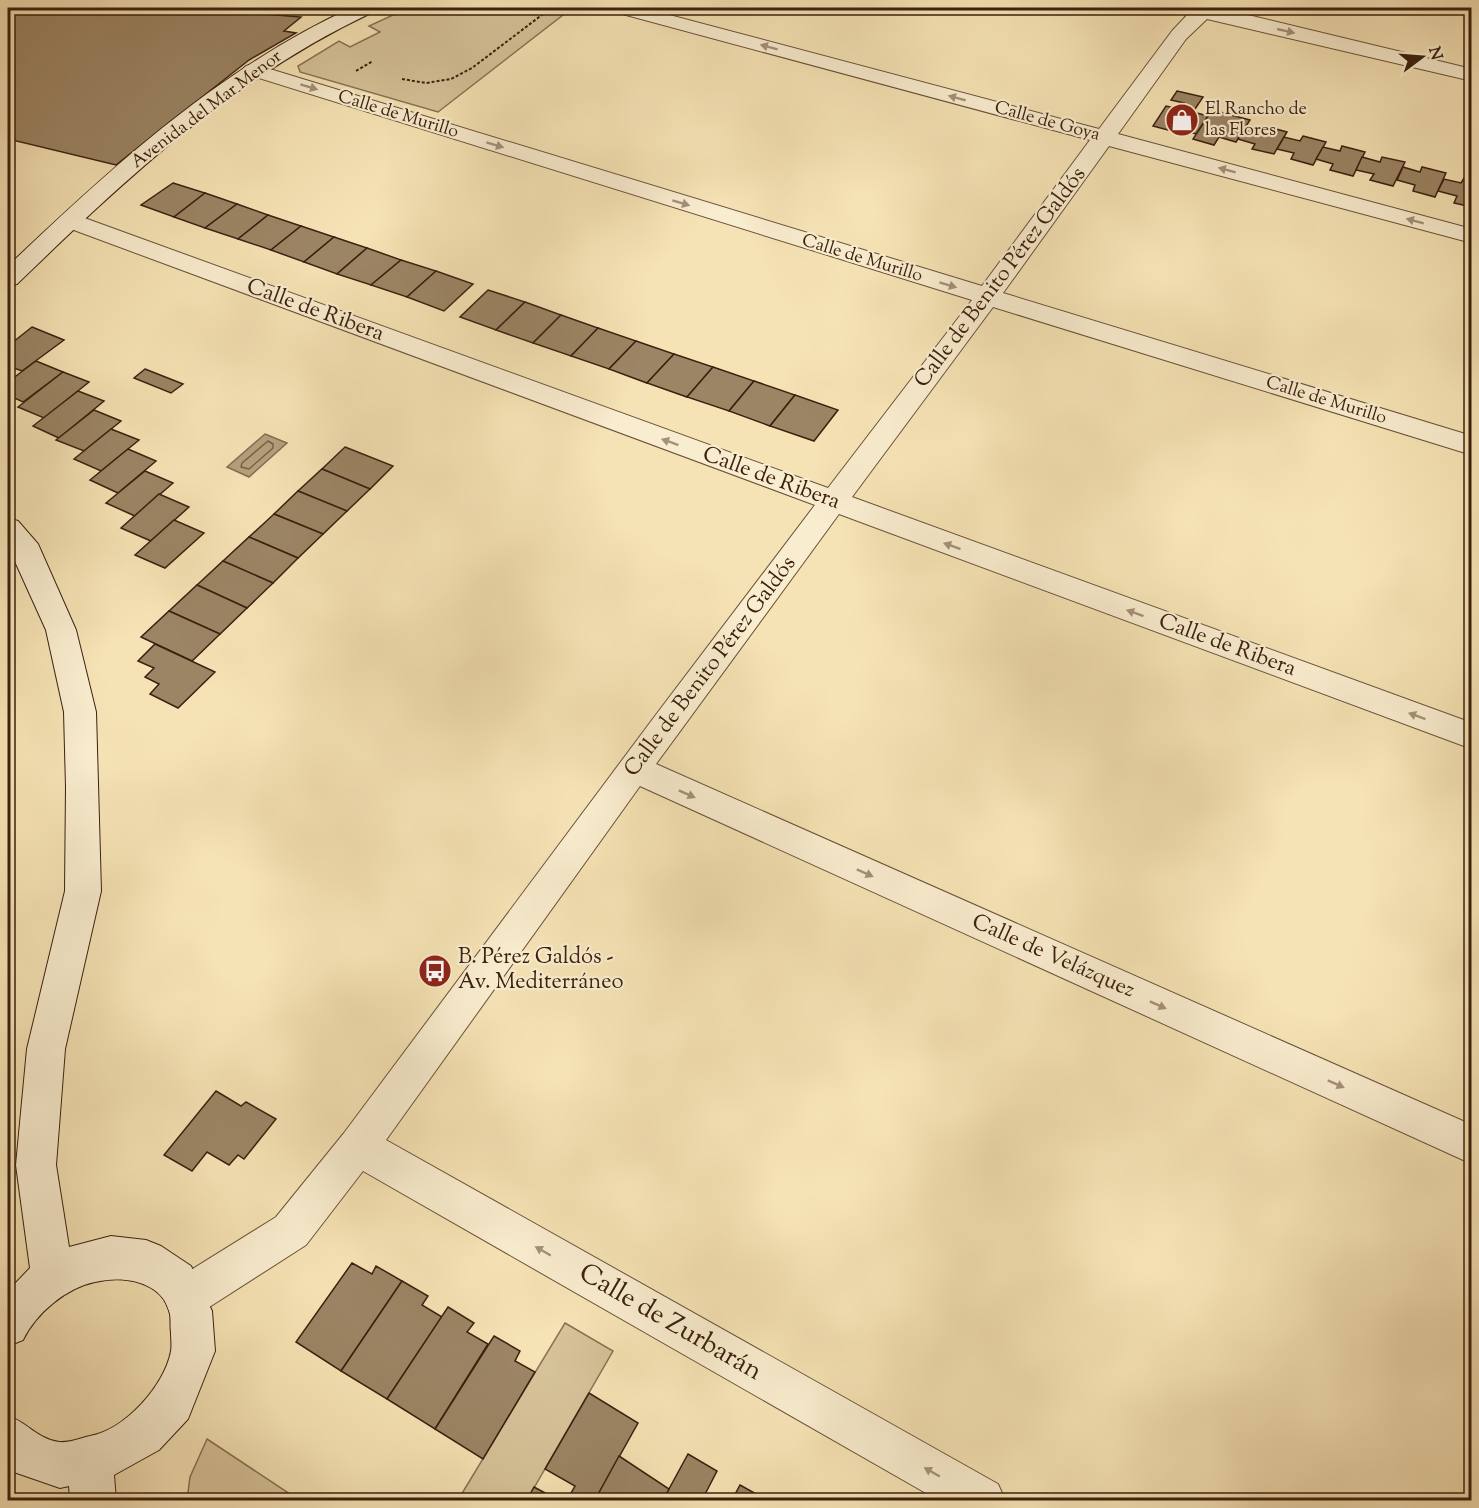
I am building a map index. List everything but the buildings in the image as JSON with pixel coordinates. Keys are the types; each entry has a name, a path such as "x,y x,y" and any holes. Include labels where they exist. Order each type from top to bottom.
{"street":[{"name":"Avenida del Mar Menor","path":"8,279 161,139 253,70 302,39 366,8"},
{"name":"Calle de Goya","path":"622,8 1472,236"},
{"name":"Calle de Benito Pérez Galdós","path":"185,1298 291,1231 358,1146 634,769 1200,9"},
{"path":"1200,9 1472,75"},
{"name":"Calle de Murillo","path":"253,70 1472,446"},
{"name":"Calle de Ribera","path":"71,221 1472,736"},
{"path":"8,528 23,544 61,630 80,712 83,891 46,1049 36,1165 53,1279"},
{"name":"Calle de Velázquez","path":"634,769 1472,1145"},
{"name":"Calle de Zurbarán","path":"358,1146 982,1500"},
{"path":"8,1325 12,1317 41,1286 73,1266 111,1257 146,1261 176,1281 185,1298 191,1311 193,1351 172,1402 142,1434 104,1457 91,1480 60,1465 21,1453 8,1438"}],"path":[{"path":"8,9 29,8"},
{"path":"522,8 527,8"},
{"path":"402,79 426,82 451,79 472,68 490,52 551,8"}],"shaded area":[{"path":"408,8 572,8 438,112 300,72 298,66 339,41 350,47 380,32 369,26"},
{"path":"565,1323 613,1351 527,1500 458,1500"},
{"path":"207,1439 299,1500 187,1500 190,1477"}],"water":[{"path":"265,434 287,443 249,477 227,467"}],"place":[{"name":"El Rancho de las Flores","path":"1182,120"},
{"name":"B. Pérez Galdós - Av. Mediterráneo","path":"435,971"}]}
